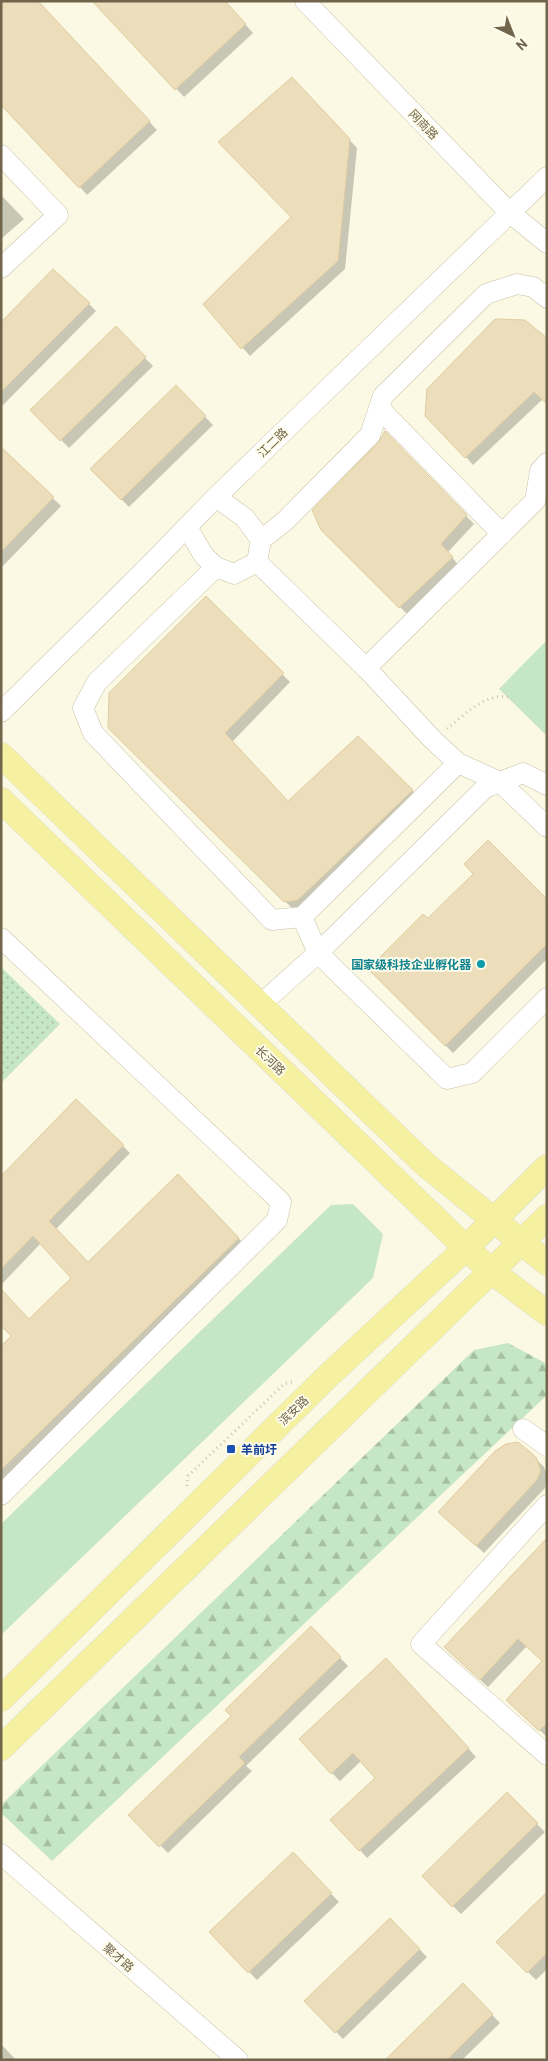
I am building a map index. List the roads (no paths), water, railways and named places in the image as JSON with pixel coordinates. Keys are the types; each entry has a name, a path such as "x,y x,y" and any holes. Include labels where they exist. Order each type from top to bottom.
{"main road":[{"path":"1,756 426,1165 547,1263"},
{"name":"长河路","path":"1,800 466,1248 491,1271 547,1314"},
{"name":"滨安路","path":"1,1699 329,1375 466,1248 547,1167"},
{"path":"1,1748 547,1217"}],"street":[{"name":"网商路","path":"304,1 509,212 547,243"},
{"path":"1,155 58,215 1,268"},
{"name":"江二路","path":"1,712 216,497 547,177"},
{"path":"187,527 204,556 216,568 234,574 257,562 262,540 285,521 370,435 382,396 486,294 517,284 533,287 547,298"},
{"path":"379,408 502,534"},
{"path":"366,668 535,501 540,471 547,463"},
{"path":"216,497 245,518 262,540"},
{"path":"257,562 366,668 433,740 458,763 500,782 547,827"},
{"path":"216,568 97,682 83,708 93,733 272,920 302,917 458,763"},
{"path":"260,1006 318,953 485,788 523,773 547,785"},
{"path":"302,917 318,953 447,1079 472,1073 547,998"},
{"path":"1,938 281,1202 277,1220 1,1495"},
{"path":"523,1429 547,1446"},
{"path":"547,1505 421,1644 547,1755"},
{"name":"聚才路","path":"1,1854 238,2060"}],"place":[{"name":"国家级科技企业孵化器","path":"481,964"},
{"name":"羊前圩","path":"231,1449"}]}
